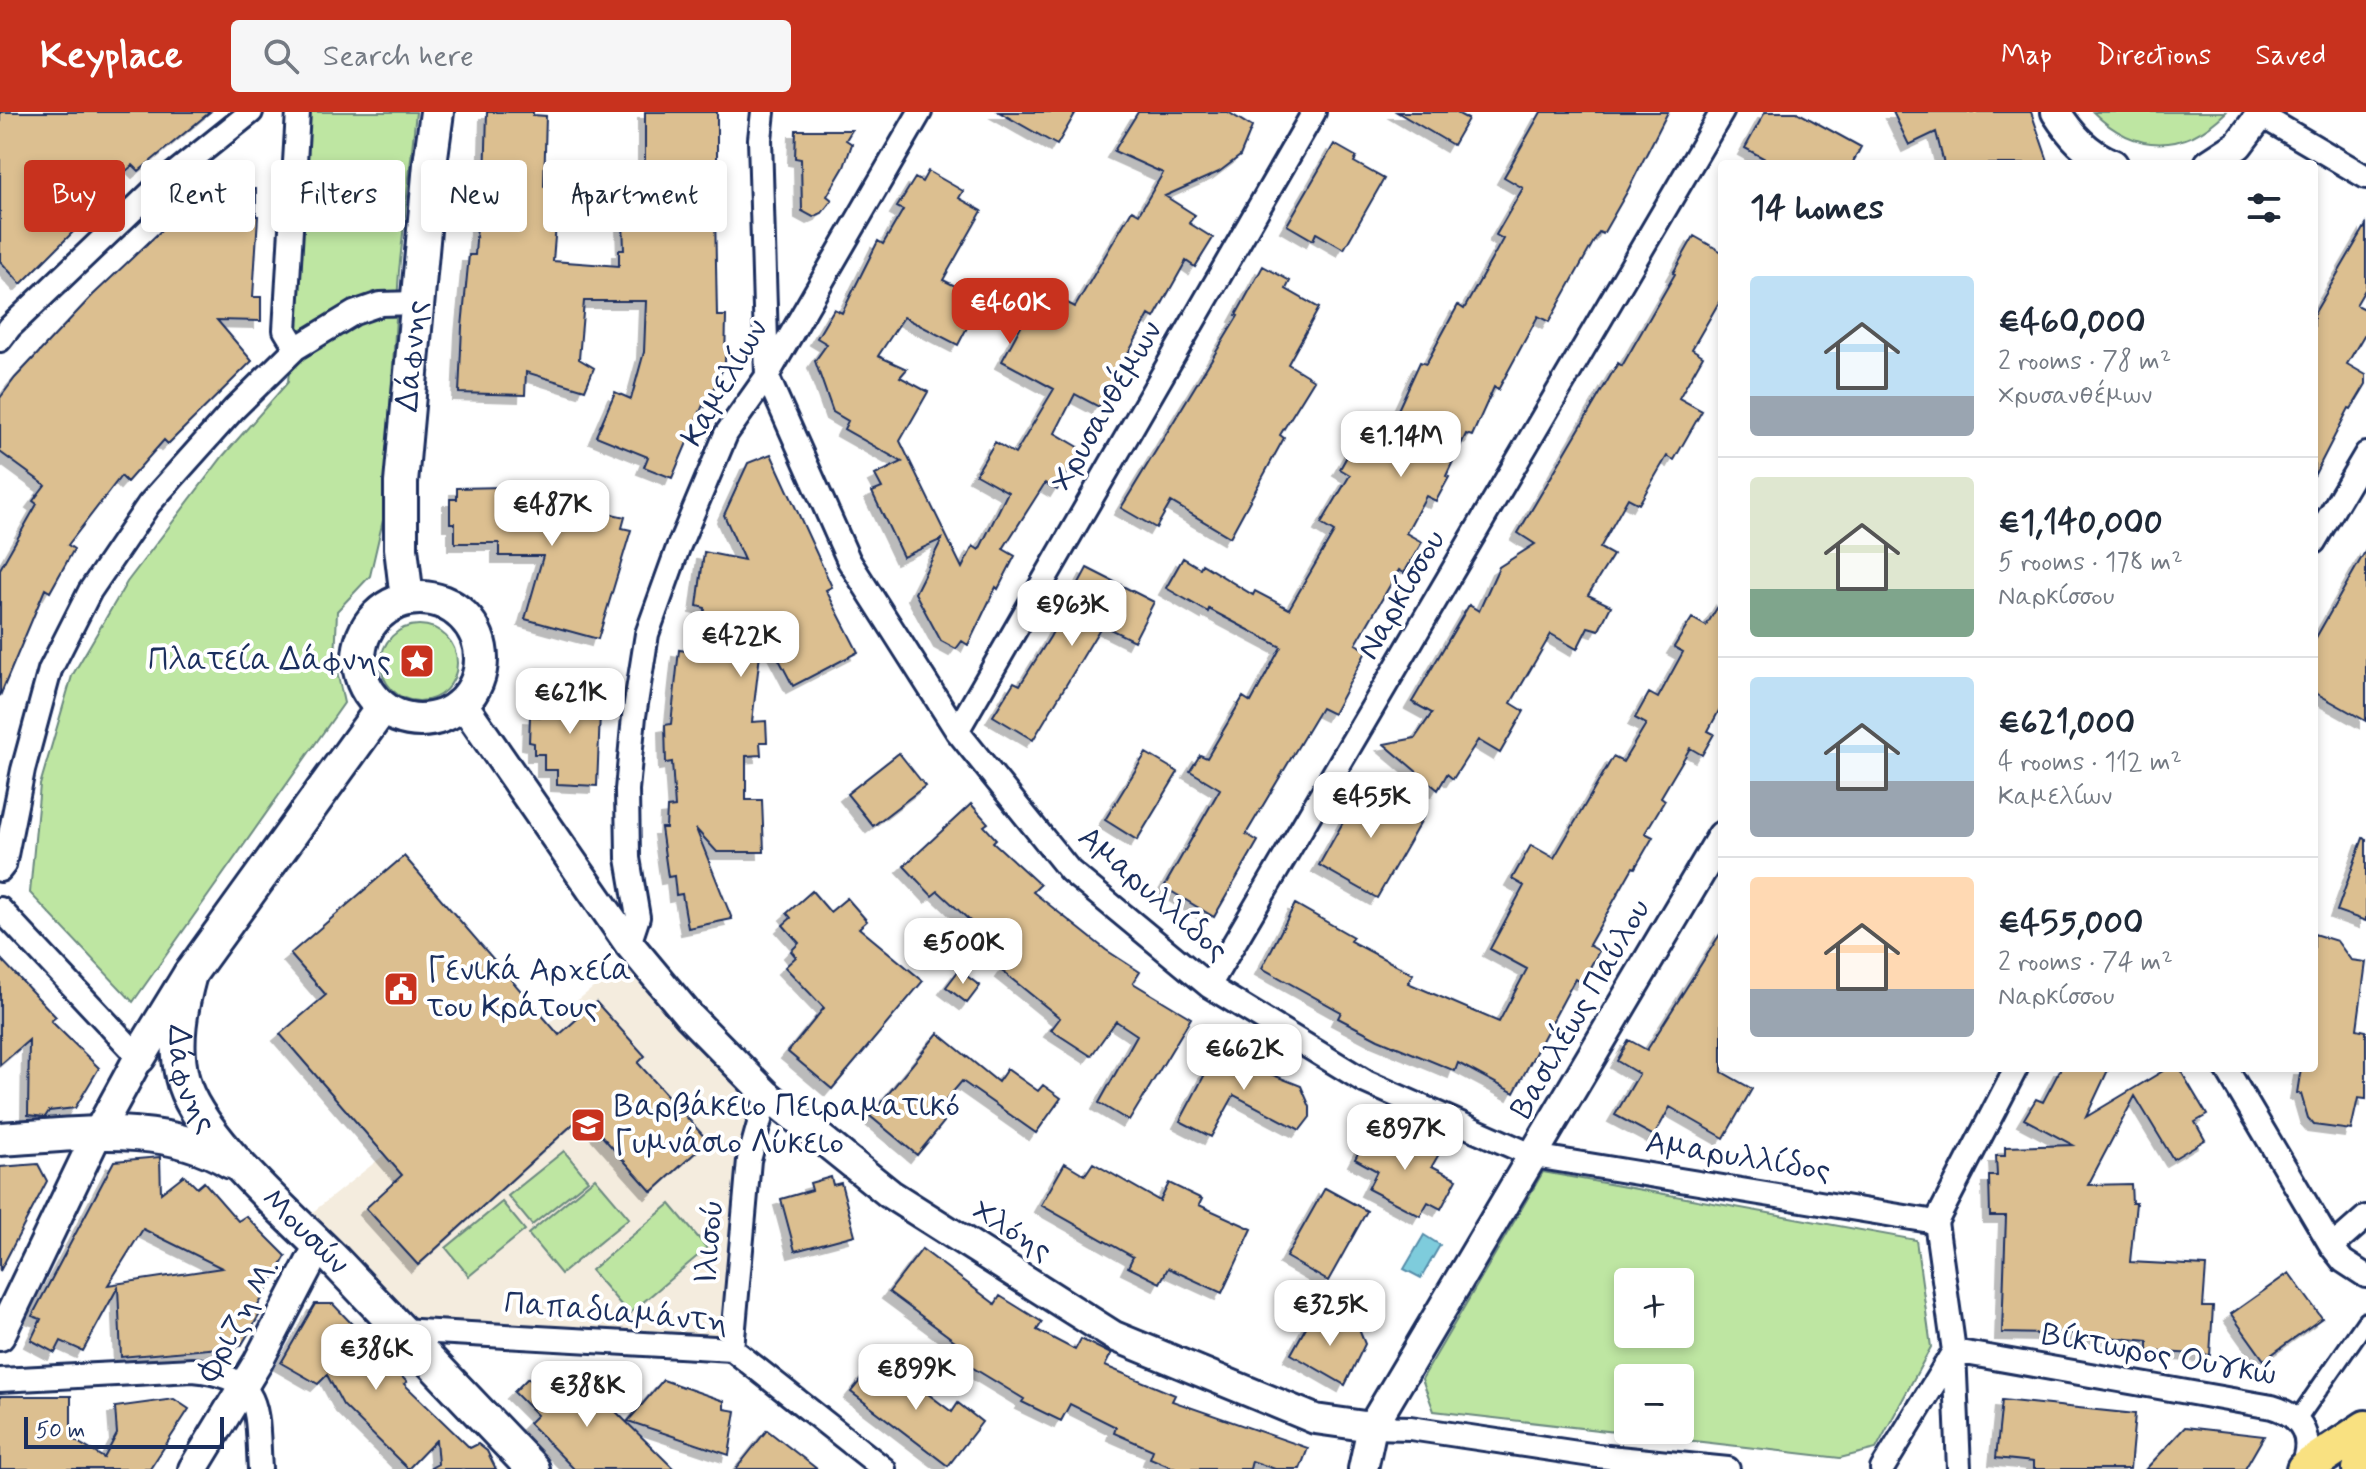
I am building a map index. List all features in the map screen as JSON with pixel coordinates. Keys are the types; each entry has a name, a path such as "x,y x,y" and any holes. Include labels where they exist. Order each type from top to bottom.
{"main road":[{"name":"Δάφνης","path":"407,599 401,548 401,483 416,303 437,112"},
{"path":"427,598 446,604 463,615 475,630 482,650 482,670 475,688 463,704 445,716 423,721 401,718 382,708 368,693 360,675 359,656 363,636 373,619 407,599 427,598"},
{"name":"Δάφνης","path":"139,1057 190,974 382,708"},
{"name":"Δάφνης","path":"190,974 181,1009 179,1046 182,1079 200,1116 243,1170"},
{"path":"0,1139 97,1134 162,1136 187,1141 243,1170"},
{"name":"Μουσών","path":"243,1170 533,1469"},
{"path":"2302,1469 2366,1428"},
{"path":"2360,1469 2366,1460"}],"street":[{"path":"0,340 155,189 251,112"},
{"path":"296,348 285,330 298,112"},
{"name":"Αμαρυλλίδος","path":"763,112 760,139 767,376 849,561 957,731 1070,871 1209,986 1366,1082 1534,1156 1936,1222"},
{"name":"Καμελίων","path":"629,944 638,917 628,858 627,790 634,716 647,634 678,548 726,434 767,376 920,112"},
{"name":"Χρυσανθέμων","path":"957,731 1314,112"},
{"name":"Ναρκίσσου","path":"1209,986 1722,112"},
{"path":"2056,112 2070,135 2100,160"},
{"path":"2215,160 2238,145 2262,114 2366,177"},
{"path":"0,870 4,865 23,770 50,670 90,591 149,504 234,409 296,348 354,313 380,304 416,303"},
{"path":"2318,535 2366,454"},
{"name":"Χλόης","path":"463,704 629,944 689,1016 767,1095 890,1194 1114,1336 1315,1419 1372,1427 1410,1428 1598,1456 1728,1469"},
{"name":"Βασιλέως Παύλου","path":"1363,1469 1372,1427 1718,843"},
{"path":"0,909 139,1057 97,1134 0,1336"},
{"path":"1959,1469 1954,1351 1936,1222 2014,1072"},
{"path":"2228,1072 2332,1247 2343,1261 2366,1276"},
{"name":"Ιλισού","path":"732,1349 749,1160 767,1095"},
{"path":"2332,1247 2366,1217"},
{"name":"Φριζη Μ.","path":"193,1469 244,1385 319,1245"},
{"path":"2298,1419 2366,1321"},
{"name":"Παπαδιαμάντη","path":"400,1330 732,1349 884,1469"},
{"path":"1882,1469 1954,1351"},
{"name":"Βίκτωρος Ουγκώ","path":"1954,1351 2289,1412 2298,1419 2307,1446 2302,1469"},
{"path":"0,1380 193,1370 220,1373 244,1385 256,1409 260,1469"}],"shaded area":[{"name":"Βαρβάκειο Πειραματικό Γυμνάσιο Λύκειο","path":"638,952 764,1092 729,1344 401,1324 299,1223"}],"green space":[{"path":"310,112 416,112 405,215 405,160 306,160"},
{"path":"2093,112 2226,112 2193,136 2160,144 2126,136"},
{"path":"300,232 403,232 383,520 370,576 337,611 335,662 344,703 133,1002 30,893 40,785 72,676 127,582 223,456 288,382"},
{"path":"419,625 433,628 446,636 454,649 457,663 454,677 446,690 433,698 419,701 405,698 392,690 384,677 381,663 384,649 392,636 405,628"},
{"path":"564,1151 588,1180 532,1225 508,1196"},
{"path":"1543,1172 1916,1240 1931,1347 1876,1449 1840,1458 1694,1441 1694,1364 1614,1364 1614,1432 1434,1411 1422,1379"},
{"path":"595,1178 629,1218 561,1274 528,1234"},
{"path":"502,1202 525,1230 469,1276 446,1248"},
{"path":"670,1204 707,1248 629,1314 591,1270"}],"water":[{"path":"1424,1235 1440,1245 1421,1278 1404,1269"}],"building":[{"path":"0,112 210,112 152,160 141,160 139,171 133,165 125,172 125,160 24,160 24,232 73,232 21,284 0,261"},
{"path":"487,112 533,112 533,115 546,116 543,232 555,232 553,261 619,266 619,250 624,250 623,232 715,232 717,316 726,316 725,364 705,407 703,405 672,478 644,467 648,457 596,436 615,392 631,399 644,352 646,301 584,301 579,359 594,368 585,390 526,372 525,395 459,393 469,255 475,255 477,232 527,232 527,160 486,160"},
{"path":"645,112 717,112 717,160 645,160"},
{"path":"999,112 1076,112 1057,145"},
{"path":"1138,112 1228,112 1252,127 1240,156 1219,172 1165,196 1195,215 1189,223 1213,238 1195,267 1186,261 1154,318 1149,315 1099,407 1075,394 1055,433 1082,449 1057,490 1045,483 1003,549 1015,556 968,645 962,641 956,649 941,641 915,593 942,539 903,557 872,492 882,488 875,475 902,462 844,429 848,421 833,412 815,361 827,344 817,338 834,309 842,313 878,241 883,244 903,210 897,207 915,178 922,182 928,171 963,191 959,198 982,211 943,280 982,299 958,345 904,317 878,356 907,369 900,377 928,392 900,441 962,568 973,546 979,550 1008,492 976,474 995,442 1015,454 1054,389 1002,361 1041,289 1075,307 1132,210 1139,214 1163,173 1114,151"},
{"path":"1397,112 1455,112 1468,119 1453,145"},
{"path":"1541,112 1668,112 1627,192 1603,234 1599,232 1549,322 1538,316 1498,390 1494,387 1472,436 1466,434 1436,501 1426,496 1406,533 1422,542 1404,573 1399,570 1356,644 1367,650 1333,714 1321,708 1246,834 1258,841 1214,917 1164,887 1220,789 1190,771 1200,755 1207,758 1243,697 1251,702 1281,647 1166,588 1183,558 1200,568 1202,564 1253,595 1255,591 1289,609 1334,532 1321,524 1350,475 1340,469 1365,424 1386,436 1420,362 1426,364 1458,305 1464,309 1503,239 1496,235 1523,188 1504,177"},
{"path":"1765,112 1797,112 1861,147 1854,160 1767,160 1745,148"},
{"path":"1893,112 2031,112 2048,160 1943,160 1936,132 1909,145"},
{"path":"796,130 852,130 846,140 852,144 844,167 827,196 832,200 822,213 813,217 802,211 801,159 795,158"},
{"path":"1334,144 1357,157 1354,162 1384,179 1344,249 1316,233 1313,240 1287,225"},
{"path":"256,189 258,216 253,297 261,297 261,321 217,320 252,361 168,444 164,440 127,482 121,476 68,545 74,549 50,592 45,589 0,696 0,569 37,504 33,501 45,485 0,452 0,398 93,295 160,232 255,232"},
{"path":"2366,225 2366,288 2356,305 2366,310 2366,332 2347,364 2366,375 2366,384 2349,408 2318,468 2318,307"},
{"path":"1694,236 1718,250 1718,304 1692,349 1703,356 1679,398 1702,411 1674,460 1667,456 1639,504 1628,498 1600,548 1613,555 1588,595 1611,606 1599,630 1588,627 1577,649 1551,634 1511,703 1524,711 1500,753 1478,740 1453,779 1447,774 1438,790 1384,744 1415,738 1432,713 1412,702 1469,605 1479,611 1499,567 1535,544 1518,533 1618,363 1622,366"},
{"path":"1263,266 1290,281 1286,289 1319,308 1288,364 1314,380 1280,435 1284,438 1230,537 1171,502 1156,528 1121,508 1238,316"},
{"path":"771,454 832,587 826,590 858,652 793,686 763,629 752,722 766,721 767,742 760,742 761,755 746,756 746,800 762,800 764,852 717,852 696,829 732,919 688,928 682,894 676,895 674,876 668,877 661,828 666,828 667,808 675,807 672,762 666,763 665,725 671,724 679,650 701,653 705,608 697,606 704,552 744,560 724,515 748,463"},
{"path":"571,483 608,493 603,512 625,517 622,528 631,530 598,639 525,619 543,556 499,556 499,543 455,543 455,523 450,523 450,499 457,499 457,488 504,487 504,497 567,497"},
{"path":"2366,550 2366,721 2318,694 2318,634"},
{"path":"1087,568 1154,602 1134,641 1102,625 1033,740 993,716 1014,682 1020,685"},
{"path":"1718,606 1718,712 1708,731 1714,734 1702,755 1690,748 1661,797 1665,800 1645,833 1653,837 1589,945 1599,951 1582,982 1575,979 1514,1093 1458,1063 1455,1071 1378,1039 1338,1018 1341,1012 1262,968 1295,904 1353,937 1350,941 1413,974 1408,983 1499,1022 1527,969 1490,949 1524,886 1512,879 1531,845 1554,858 1613,757 1623,762 1646,724 1635,718 1649,693 1658,698 1683,652 1674,647 1692,618 1706,626"},
{"path":"549,688 601,690 597,786 557,784 557,770 544,770 544,754 534,754 534,743 529,742 530,716 548,717"},
{"path":"899,753 925,786 873,826 847,794"},
{"path":"1146,753 1178,772 1137,840 1105,820"},
{"path":"1365,783 1424,816 1377,898 1319,865"},
{"path":"971,804 988,823 984,826 996,839 993,842 1040,885 1033,892 1106,950 1140,972 1133,983 1191,1018 1129,1121 1099,1103 1137,1035 1116,1021 1091,1056 1051,1030 1060,1018 1002,971 1011,959 938,891 932,896 904,866"},
{"path":"2363,838 2366,839 2366,921 2337,911"},
{"path":"404,856 559,1035 596,1002 645,1056 638,1063 708,1141 652,1192 583,1115 418,1265 366,1208 402,1175 280,1034 326,995 290,954"},
{"path":"812,891 830,912 847,898 867,921 859,928 923,981 832,1089 788,1052 824,1008 785,967 796,957 791,951 799,943 783,925 791,918 787,913"},
{"path":"2318,935 2337,941 2351,960 2366,962 2357,1029 2366,1031 2366,1099 2358,1098 2351,1130 2314,1125 2308,1118 2301,1094 2297,1093 2300,1072 2318,1072"},
{"path":"1718,937 1718,1072 1752,1089 1724,1138 1670,1107 1654,1136 1615,1115 1639,1074 1617,1061 1629,1040 1647,1050"},
{"path":"0,958 56,1017 51,1021 99,1068 75,1108 49,1111 45,1117 28,1115 29,1040 0,1065"},
{"path":"959,970 980,986 967,1003 946,987"},
{"path":"938,1033 998,1082 1007,1069 1038,1091 1043,1085 1061,1098 1036,1133 962,1081 934,1114 944,1122 917,1155 870,1116"},
{"path":"1222,1042 1271,1068 1268,1073 1301,1086 1310,1107 1310,1117 1300,1130 1234,1095 1211,1137 1180,1121"},
{"path":"2059,1072 2107,1072 2086,1117 2161,1072 2181,1072 2207,1115 2195,1122 2205,1140 2173,1159 2135,1096 2088,1185 2131,1184 2132,1203 2136,1203 2130,1262 2206,1266 2203,1307 2213,1307 2210,1355 2148,1351 2148,1341 2046,1331 2046,1334 2002,1333 2006,1216 1990,1216 1989,1176 1997,1176 1996,1156 2005,1156 2005,1147 2073,1145 2024,1119 2036,1099 2043,1102"},
{"path":"1371,1128 1396,1141 1400,1134 1439,1154 1432,1166 1457,1179 1441,1209 1428,1202 1420,1216 1368,1189 1377,1171 1355,1159"},
{"path":"160,1157 161,1193 184,1175 197,1188 204,1182 238,1221 246,1216 286,1256 255,1311 260,1314 241,1346 121,1357 118,1287 83,1351 61,1341 55,1353 31,1340 41,1319 32,1316 114,1161","holes":["143,1229 222,1268 108,1285"]},
{"path":"1065,1163 1085,1175 1093,1163 1160,1201 1169,1183 1202,1199 1199,1205 1252,1229 1222,1293 1168,1268 1160,1283 1128,1267 1133,1257 1041,1205"},
{"path":"38,1164 47,1181 0,1271 0,1167"},
{"path":"831,1177 833,1185 841,1183 855,1235 795,1251 781,1199 812,1190 810,1183"},
{"path":"1325,1188 1367,1211 1328,1281 1286,1257"},
{"path":"922,1249 995,1304 1000,1296 1042,1322 1037,1330 1075,1350 1081,1339 1111,1354 1105,1366 1175,1395 1172,1401 1308,1448 1300,1469 1275,1469 1252,1461 1250,1469 1176,1469 1150,1458 1153,1450 1114,1433 1116,1427 1070,1404 1061,1421 1022,1402 1024,1399 960,1360 967,1350 889,1292"},
{"path":"2289,1273 2322,1318 2264,1360 2231,1314"},
{"path":"315,1304 333,1304 407,1382 404,1384 470,1448 478,1444 487,1451 496,1469 429,1469 438,1464 436,1440 408,1469 343,1405 327,1375 318,1384 281,1363"},
{"path":"1314,1313 1337,1328 1350,1322 1358,1327 1365,1344 1345,1385 1291,1354"},
{"path":"879,1357 952,1412 958,1403 982,1422 948,1466 851,1392"},
{"path":"528,1378 536,1386 544,1378 552,1386 560,1378 578,1395 587,1386 674,1469 574,1469 529,1423 537,1415 514,1392"},
{"path":"663,1380 724,1401 724,1409 736,1411 729,1455 628,1421"},
{"path":"0,1396 71,1396 71,1438 104,1458 117,1434 115,1407 174,1399 189,1409 150,1469 0,1469"},
{"path":"2002,1400 2135,1414 2130,1469 2033,1469 2033,1462 1996,1458"},
{"path":"2185,1427 2264,1436 2245,1469 2146,1469"},
{"path":"767,1430 817,1469 736,1469"}],"place":[{"name":"Πλατεία Δάφνης","path":"417,661"},
{"name":"Γενικά Αρχεία του Κράτους","path":"401,989"},
{"name":"Βαρβάκειο Πειραματικό Γυμνάσιο Λύκειο","path":"588,1125"}]}
